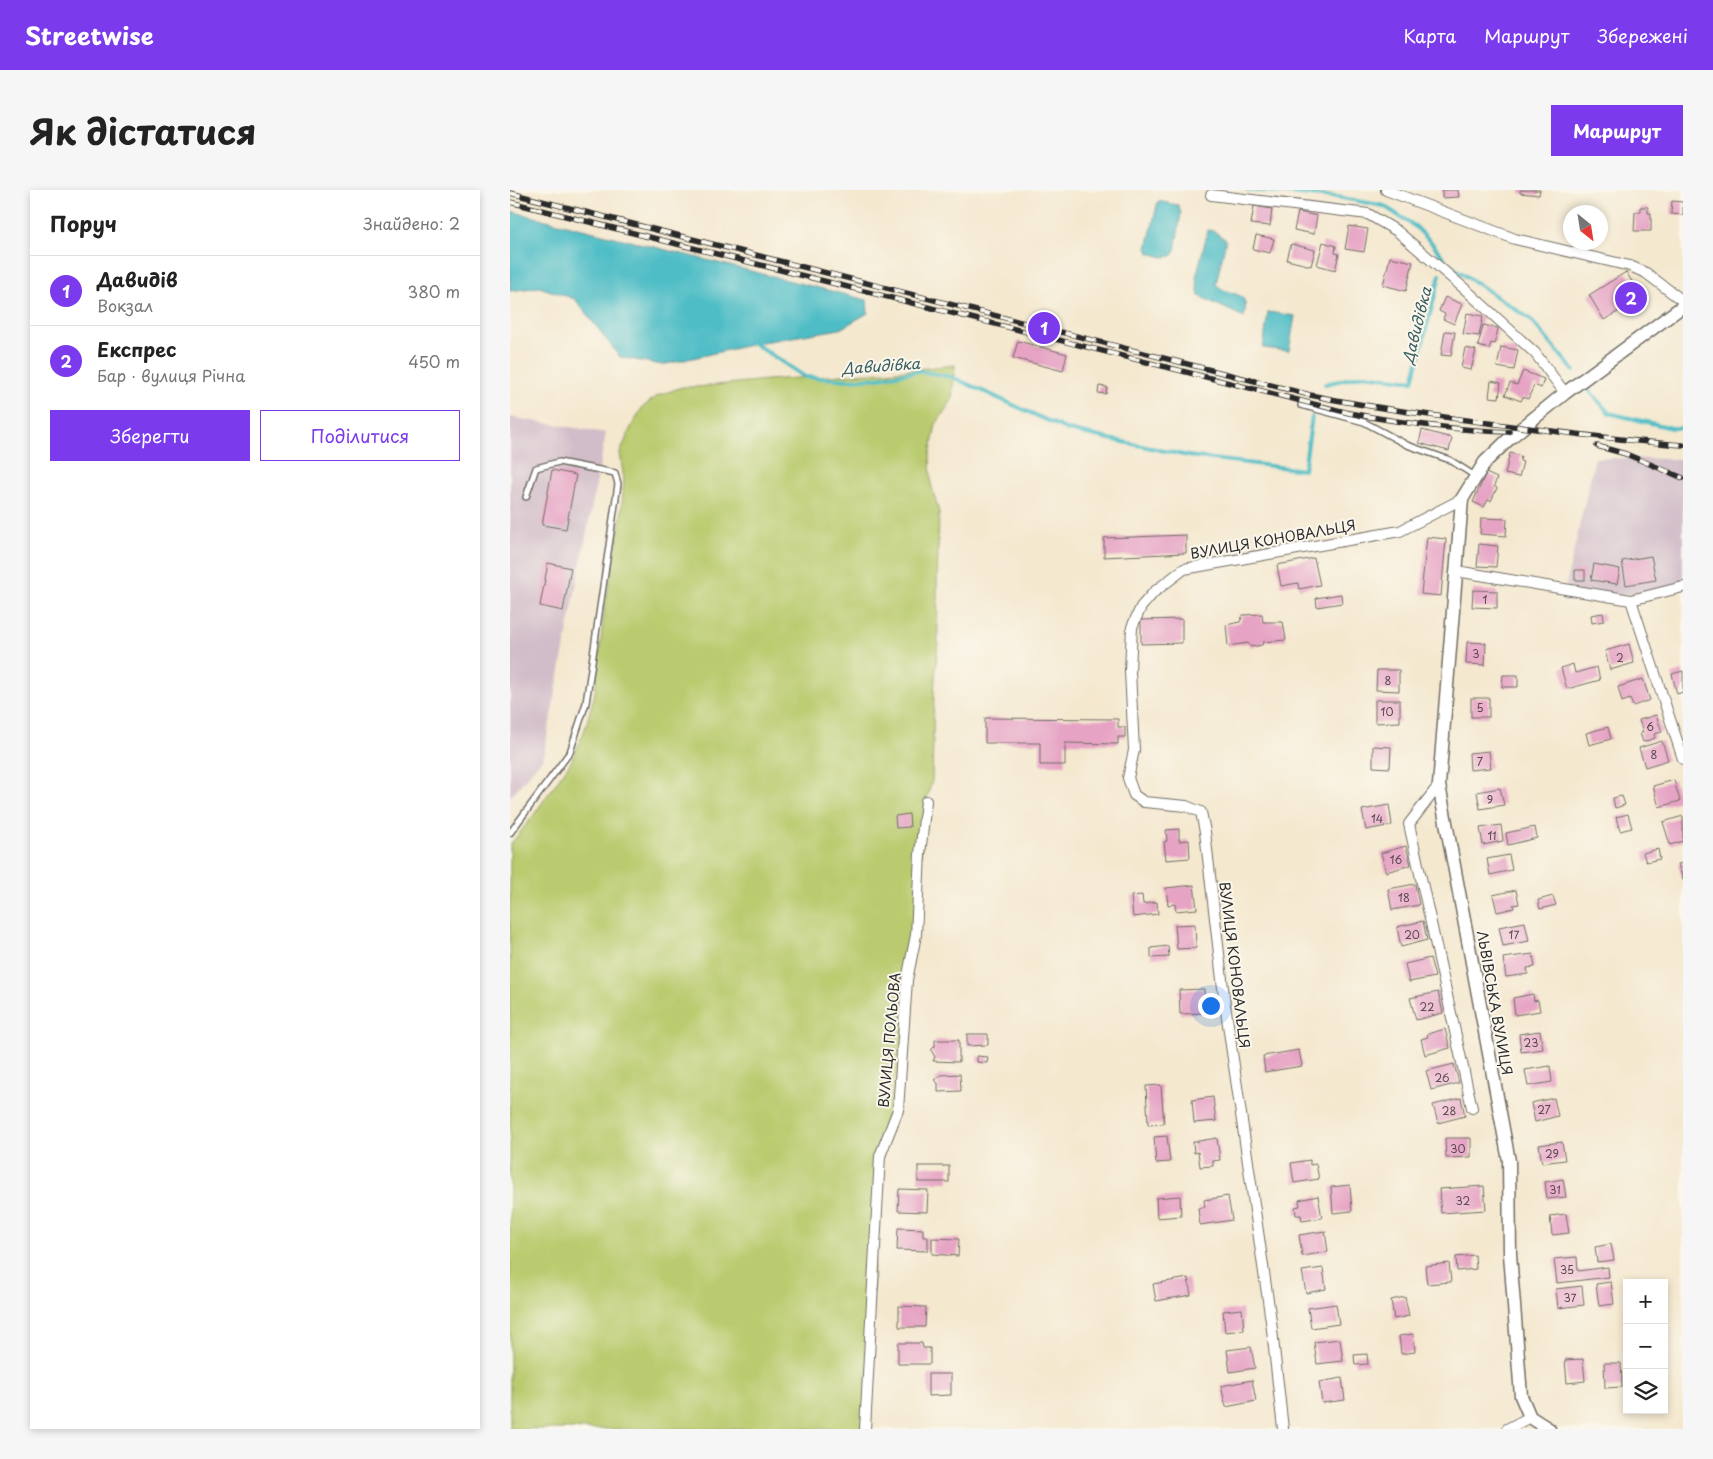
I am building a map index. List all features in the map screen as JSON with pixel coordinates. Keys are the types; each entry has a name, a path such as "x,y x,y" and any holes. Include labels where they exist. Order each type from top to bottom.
{"street":[{"path":"1386,190 1515,239 1630,266 1646,273 1683,300"},
{"path":"1211,195 1368,214 1397,230 1535,353 1565,393"},
{"path":"1462,499 1475,476 1486,462 1511,437 1565,393 1683,306"},
{"name":"ЛЬВІВСЬКА ВУЛИЦЯ","path":"1462,499 1440,785 1509,1162 1510,1254 1521,1396 1530,1417"},
{"name":"ВУЛИЦЯ КОНОВАЛЬЦЯ","path":"1283,1429 1270,1312 1224,997 1205,832 1201,812 1186,806 1144,802 1134,795 1128,778 1134,750 1130,671 1132,627 1141,607 1154,592 1184,568 1400,531 1462,499"},
{"path":"1456,571 1631,600 1683,588"},
{"path":"1631,600 1683,759"},
{"path":"1440,785 1409,824 1472,1108"},
{"name":"ВУЛИЦЯ ПОЛЬОВА","path":"865,1429 880,1156 898,1110 907,980 916,935 920,854 926,801"},
{"path":"1507,1429 1530,1417 1550,1429"}],"lane":[{"path":"1301,404 1364,422 1407,445 1450,460 1475,476"},
{"path":"510,832 570,752 586,703 618,484 615,472 559,462 536,468 526,496"}],"shaded area":[{"path":"510,417 606,433 543,758 510,797"},
{"path":"1595,458 1683,459 1683,588 1562,602"}],"green space":[{"path":"955,365 952,400 936,424 930,455 931,484 939,512 938,641 934,693 932,781 926,801 898,1110 880,1156 865,1429 510,1429 510,845 572,760 585,729 595,693 605,605 621,517 624,480 620,453 632,425 642,408 657,396 682,387 888,372"}],"water":[{"path":"1158,201 1178,205 1181,213 1175,251 1172,256 1163,257 1149,253 1147,248"},
{"path":"510,211 867,300 868,313 840,329 763,342 662,365 620,357 575,299 539,287 510,291"},
{"path":"1208,230 1214,231 1226,240 1216,284 1242,297 1245,301 1244,317 1199,296 1196,277"},
{"path":"1268,312 1295,316 1289,351 1263,348"}],"building":[{"path":"1442,190 1458,190 1459,197 1442,198"},
{"path":"1520,190 1540,190 1539,195 1520,193"},
{"path":"1672,201 1683,202 1683,215 1671,214"},
{"path":"1254,206 1272,209 1270,226 1251,224"},
{"path":"1640,207 1648,207 1648,213 1651,213 1651,231 1634,231 1635,212 1640,212"},
{"path":"1298,212 1317,216 1314,234 1294,230"},
{"path":"1349,226 1368,229 1364,252 1345,249"},
{"path":"1256,235 1274,239 1270,253 1253,249"},
{"path":"1323,242 1336,246 1335,253 1339,254 1335,270 1317,265"},
{"path":"1291,244 1315,250 1311,266 1287,260"},
{"path":"1390,257 1413,262 1406,291 1383,285"},
{"path":"1626,272 1642,297 1604,320 1589,295"},
{"path":"1445,297 1462,304 1454,324 1443,319 1445,314 1439,311"},
{"path":"1467,313 1483,316 1479,336 1463,334"},
{"path":"1483,325 1498,328 1495,344 1491,343 1489,349 1478,346"},
{"path":"1445,331 1455,332 1451,356 1441,355"},
{"path":"1018,341 1067,354 1063,371 1013,358"},
{"path":"1501,347 1518,350 1514,370 1497,367"},
{"path":"1465,348 1476,350 1471,370 1461,368"},
{"path":"1523,371 1544,379 1541,388 1534,385 1528,399 1523,397 1521,401 1505,395 1510,383 1517,385"},
{"path":"1491,381 1501,383 1499,398 1489,397"},
{"path":"1099,386 1107,387 1106,394 1098,393"},
{"path":"1422,430 1452,438 1449,451 1419,443"},
{"path":"1510,453 1521,456 1520,461 1523,462 1519,477 1505,474"},
{"path":"552,470 576,475 566,529 542,525"},
{"path":"1486,473 1497,478 1494,486 1497,488 1491,501 1488,500 1484,507 1473,502"},
{"path":"1481,518 1507,519 1506,536 1480,534"},
{"path":"1186,535 1186,553 1104,557 1104,538"},
{"path":"1427,537 1446,539 1441,596 1421,594"},
{"path":"1479,544 1498,546 1496,567 1477,566"},
{"path":"1651,556 1656,580 1626,585 1622,561"},
{"path":"1314,558 1320,585 1299,589 1298,583 1281,586 1277,565"},
{"path":"548,563 571,568 563,611 540,606"},
{"path":"1594,564 1620,569 1617,584 1591,580"},
{"path":"1575,570 1585,570 1585,580 1575,580"},
{"path":"1473,590 1497,591 1497,608 1472,607"},
{"path":"1341,594 1342,603 1317,607 1316,598"},
{"path":"1603,613 1604,621 1592,623 1591,615"},
{"path":"1262,614 1263,622 1283,622 1286,640 1263,642 1262,645 1251,647 1248,643 1228,646 1226,625 1240,622 1243,615"},
{"path":"1182,619 1182,643 1141,644 1141,620"},
{"path":"1467,642 1486,643 1485,665 1466,664"},
{"path":"1629,644 1634,663 1610,670 1605,651"},
{"path":"1573,664 1575,673 1597,667 1600,680 1567,689 1561,668"},
{"path":"1377,670 1399,670 1399,691 1376,690"},
{"path":"1683,671 1683,692 1677,694 1672,674"},
{"path":"1503,675 1518,675 1518,687 1502,687"},
{"path":"1643,679 1650,700 1633,706 1630,699 1622,702 1618,687"},
{"path":"1471,698 1489,698 1489,717 1471,717"},
{"path":"1375,700 1400,700 1400,722 1375,723"},
{"path":"1656,715 1662,732 1654,734 1655,738 1643,742 1640,733 1643,732 1639,720"},
{"path":"985,718 1118,719 1118,727 1125,727 1125,737 1118,737 1118,744 1065,743 1065,765 1040,765 1040,743 985,743"},
{"path":"1608,727 1611,739 1589,745 1586,733"},
{"path":"1662,741 1668,760 1645,767 1639,748"},
{"path":"1373,746 1391,747 1390,768 1373,767"},
{"path":"1489,751 1491,768 1470,770 1469,753"},
{"path":"1674,780 1680,801 1659,807 1653,786"},
{"path":"1500,788 1504,805 1480,809 1477,792"},
{"path":"1622,796 1625,805 1615,808 1613,798"},
{"path":"1389,805 1392,825 1366,830 1362,810"},
{"path":"909,814 910,827 896,828 895,816"},
{"path":"1628,814 1632,828 1620,831 1616,817"},
{"path":"1683,816 1683,841 1670,845 1663,822"},
{"path":"1501,825 1503,841 1483,845 1480,828"},
{"path":"1535,827 1537,838 1508,845 1506,833"},
{"path":"1179,829 1179,841 1189,840 1190,858 1166,860 1164,842 1167,841 1166,830"},
{"path":"1406,846 1411,865 1386,872 1381,853"},
{"path":"1658,849 1660,859 1646,862 1643,853"},
{"path":"1509,855 1512,870 1490,875 1487,859"},
{"path":"1683,863 1683,880 1678,864"},
{"path":"1415,884 1419,905 1392,910 1388,889"},
{"path":"1194,885 1197,909 1176,911 1175,904 1168,905 1166,888"},
{"path":"1516,890 1519,904 1513,905 1514,908 1497,912 1493,895"},
{"path":"1142,895 1143,904 1157,902 1158,914 1133,917 1131,896"},
{"path":"1553,896 1556,905 1540,909 1538,900"},
{"path":"1423,921 1427,940 1401,947 1397,927"},
{"path":"1525,922 1529,941 1503,946 1499,927"},
{"path":"1195,924 1196,948 1177,949 1175,925"},
{"path":"1168,946 1169,957 1151,958 1151,948"},
{"path":"1533,954 1535,967 1527,968 1528,974 1506,977 1503,958"},
{"path":"1430,958 1435,977 1409,982 1405,964"},
{"path":"1204,989 1205,1013 1180,1014 1179,990"},
{"path":"1438,992 1443,1013 1416,1020 1410,998"},
{"path":"1533,994 1534,1001 1538,1000 1540,1011 1515,1015 1513,998"},
{"path":"1445,1029 1450,1048 1425,1055 1421,1039 1428,1037 1427,1034"},
{"path":"1540,1031 1543,1049 1521,1052 1519,1034"},
{"path":"967,1034 988,1034 988,1045 967,1046"},
{"path":"935,1040 959,1040 959,1062 933,1061 935,1057 931,1050 935,1046"},
{"path":"1299,1050 1302,1066 1265,1072 1263,1056"},
{"path":"977,1056 988,1057 987,1063 977,1062"},
{"path":"1454,1064 1459,1083 1431,1090 1426,1071"},
{"path":"1550,1066 1552,1082 1528,1086 1525,1070"},
{"path":"960,1074 961,1091 938,1092 938,1083 934,1080 940,1075"},
{"path":"1161,1085 1164,1124 1148,1125 1146,1086"},
{"path":"1213,1097 1216,1121 1194,1123 1192,1100"},
{"path":"1461,1098 1465,1116 1438,1123 1433,1105"},
{"path":"1554,1098 1558,1116 1535,1122 1531,1103"},
{"path":"1167,1136 1170,1162 1156,1163 1154,1137"},
{"path":"1217,1138 1220,1160 1213,1161 1213,1166 1200,1167 1198,1152 1194,1153 1193,1142"},
{"path":"1445,1138 1471,1138 1471,1157 1446,1158"},
{"path":"1562,1142 1565,1160 1542,1163 1539,1145"},
{"path":"1310,1160 1310,1165 1316,1164 1319,1179 1294,1183 1291,1163"},
{"path":"918,1166 949,1166 949,1182 918,1182"},
{"path":"1563,1179 1566,1197 1547,1199 1545,1182"},
{"path":"1350,1185 1352,1211 1333,1213 1331,1187"},
{"path":"1484,1186 1486,1210 1441,1213 1439,1189"},
{"path":"899,1189 928,1190 927,1212 898,1211"},
{"path":"1180,1196 1181,1216 1157,1218 1156,1198"},
{"path":"1228,1196 1232,1220 1200,1225 1198,1208 1205,1207 1204,1200"},
{"path":"1318,1196 1322,1218 1302,1221 1301,1215 1296,1215 1295,1207 1300,1206 1299,1200"},
{"path":"1566,1214 1569,1233 1552,1235 1550,1216"},
{"path":"898,1228 923,1229 923,1237 928,1237 928,1251 897,1250"},
{"path":"1325,1231 1328,1252 1302,1256 1299,1235"},
{"path":"932,1238 959,1239 958,1256 932,1254"},
{"path":"1611,1244 1614,1260 1597,1262 1595,1247"},
{"path":"1475,1255 1476,1269 1457,1271 1456,1257"},
{"path":"1577,1257 1578,1271 1608,1267 1609,1277 1557,1283 1554,1259"},
{"path":"1449,1263 1451,1282 1427,1284 1425,1266"},
{"path":"1323,1268 1326,1289 1306,1293 1302,1271"},
{"path":"1188,1278 1191,1295 1156,1301 1153,1284"},
{"path":"1611,1282 1614,1304 1599,1306 1596,1284"},
{"path":"1582,1286 1584,1305 1558,1308 1556,1289"},
{"path":"1405,1297 1409,1316 1394,1319 1391,1300"},
{"path":"1336,1304 1339,1324 1311,1328 1308,1308"},
{"path":"899,1306 926,1307 925,1327 899,1327"},
{"path":"1242,1309 1244,1330 1225,1332 1223,1311"},
{"path":"1413,1334 1415,1352 1401,1354 1399,1336"},
{"path":"1340,1339 1343,1361 1317,1364 1314,1342"},
{"path":"898,1343 922,1343 923,1348 930,1348 930,1364 898,1364"},
{"path":"1251,1347 1255,1368 1230,1372 1227,1350"},
{"path":"1367,1354 1368,1364 1355,1365 1354,1355"},
{"path":"1583,1359 1585,1381 1567,1383 1565,1360"},
{"path":"1604,1363 1621,1363 1622,1387 1605,1388"},
{"path":"928,1374 951,1374 951,1395 928,1396"},
{"path":"1342,1378 1345,1400 1322,1403 1319,1382"},
{"path":"1252,1380 1256,1401 1226,1407 1221,1386"}],"waterway":[{"path":"1247,190 1337,197 1384,206 1416,227 1446,261"},
{"name":"Давидівка","path":"1445,262 1530,319 1574,371"},
{"name":"Давидівка","path":"1325,384 1364,375 1413,381 1440,275"},
{"name":"Давидівка","path":"752,342 805,377 850,380 878,378 919,371 952,377 1068,430 1188,456 1304,470 1312,417"},
{"name":"Давидівка","path":"1587,388 1609,413 1672,428 1683,428"}],"railway":[{"path":"510,193 1310,395 1388,409 1467,420 1683,445"},
{"path":"510,202 1349,413 1469,430 1509,432"},
{"path":"1597,446 1626,454 1683,478"}],"place":[{"name":"Експрес","path":"1631,298"},
{"name":"Давидів","path":"1044,328"}]}
